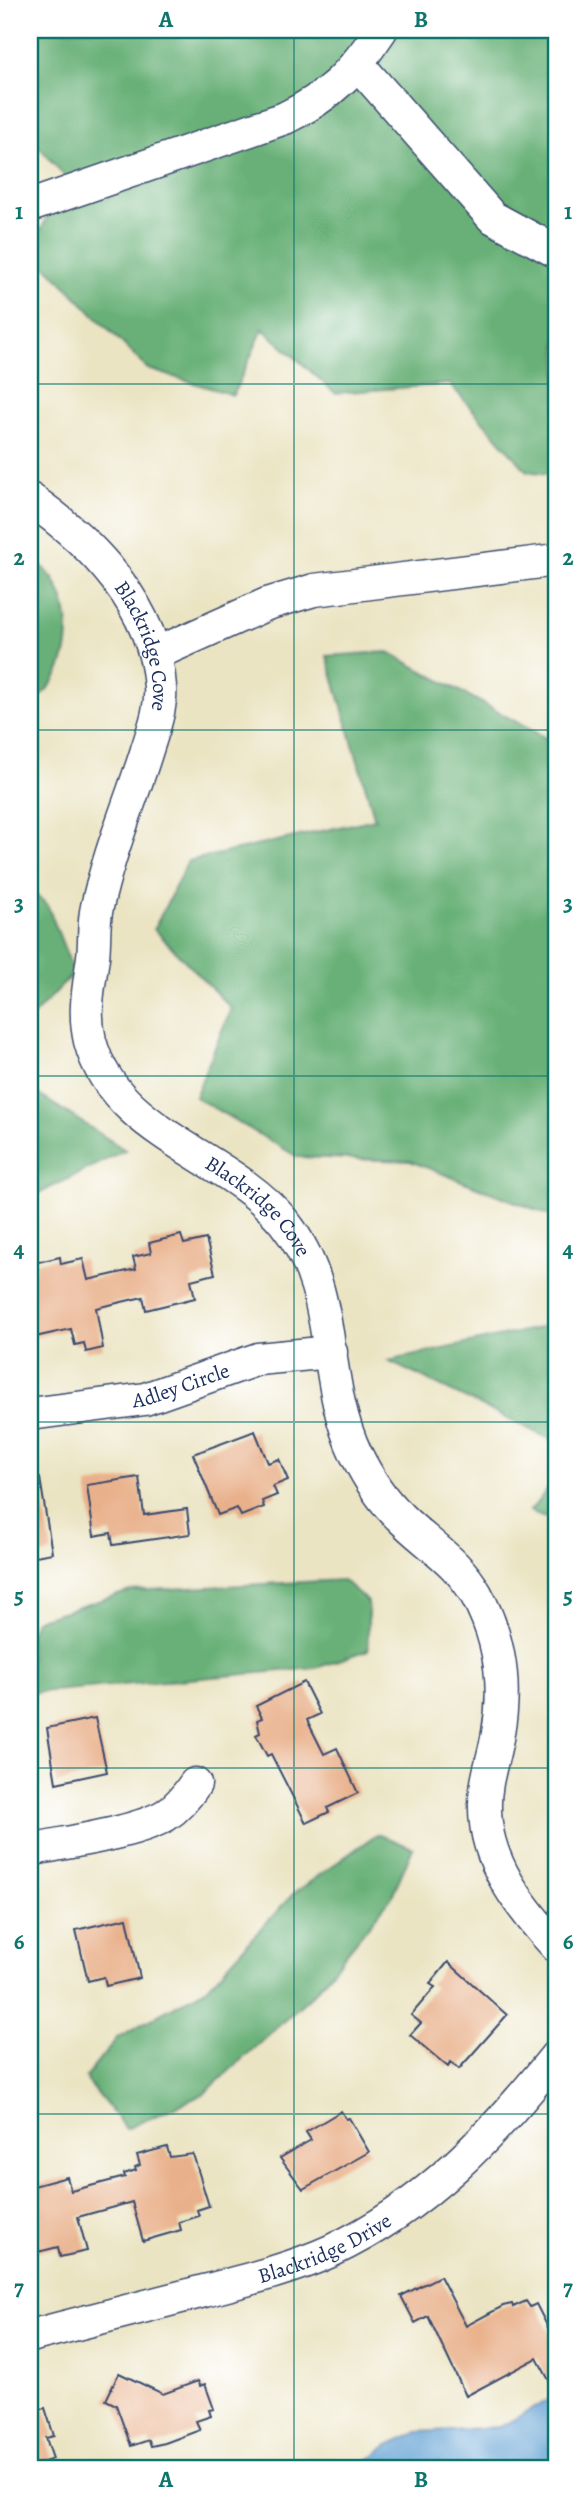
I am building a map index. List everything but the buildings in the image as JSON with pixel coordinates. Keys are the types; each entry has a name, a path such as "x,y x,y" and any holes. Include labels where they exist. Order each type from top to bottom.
{"street":[{"path":"30,206 285,118 313,104 340,84 381,30"},
{"path":"357,63 492,217 557,252"},
{"name":"Blackridge Cove","path":"30,499 54,516 95,553 132,601 155,654 161,691 154,726 96,908 93,956 85,1009 91,1043 103,1074 135,1110 196,1156 242,1183 266,1202 286,1224 302,1248 324,1301 341,1414 356,1454 381,1496 401,1518 456,1566 474,1590 490,1622 500,1657 503,1695 484,1809 490,1839 499,1869 511,1891 528,1916 557,1947"},
{"path":"155,654 267,604 314,590 557,560"},
{"name":"Adley Circle","path":"30,1414 145,1398 258,1359 331,1352"},
{"path":"30,1850 135,1826 164,1816 184,1800 195,1784"},
{"name":"Blackridge Drive","path":"30,2336 239,2282 330,2251 416,2200 454,2170 489,2137 557,2055"}],"green space":[{"path":"30,30 557,30 557,475 527,471 450,384 335,393 263,329 233,395 148,369 31,251 66,178 30,136"},
{"path":"30,558 46,571 58,588 65,608 68,630 66,652 59,673 47,690 30,702"},
{"path":"388,652 557,744 557,1218 410,1161 298,1157 195,1097 231,1008 154,929 188,861 375,819 327,656"},
{"path":"30,891 47,904 74,973 30,1019"},
{"path":"30,1089 125,1150 30,1198"},
{"path":"557,1279 557,1446 554,1441 388,1361 543,1327"},
{"path":"557,1478 557,1522 530,1511"},
{"path":"343,1580 368,1602 368,1650 316,1668 30,1693 30,1634 35,1620 131,1591"},
{"path":"377,1834 413,1848 391,1898 315,1992 204,2094 126,2129 85,2078 118,2037 206,1989 292,1895"}],"water":[{"path":"557,2395 557,2468 357,2468 388,2445 417,2432 500,2427"}]}
